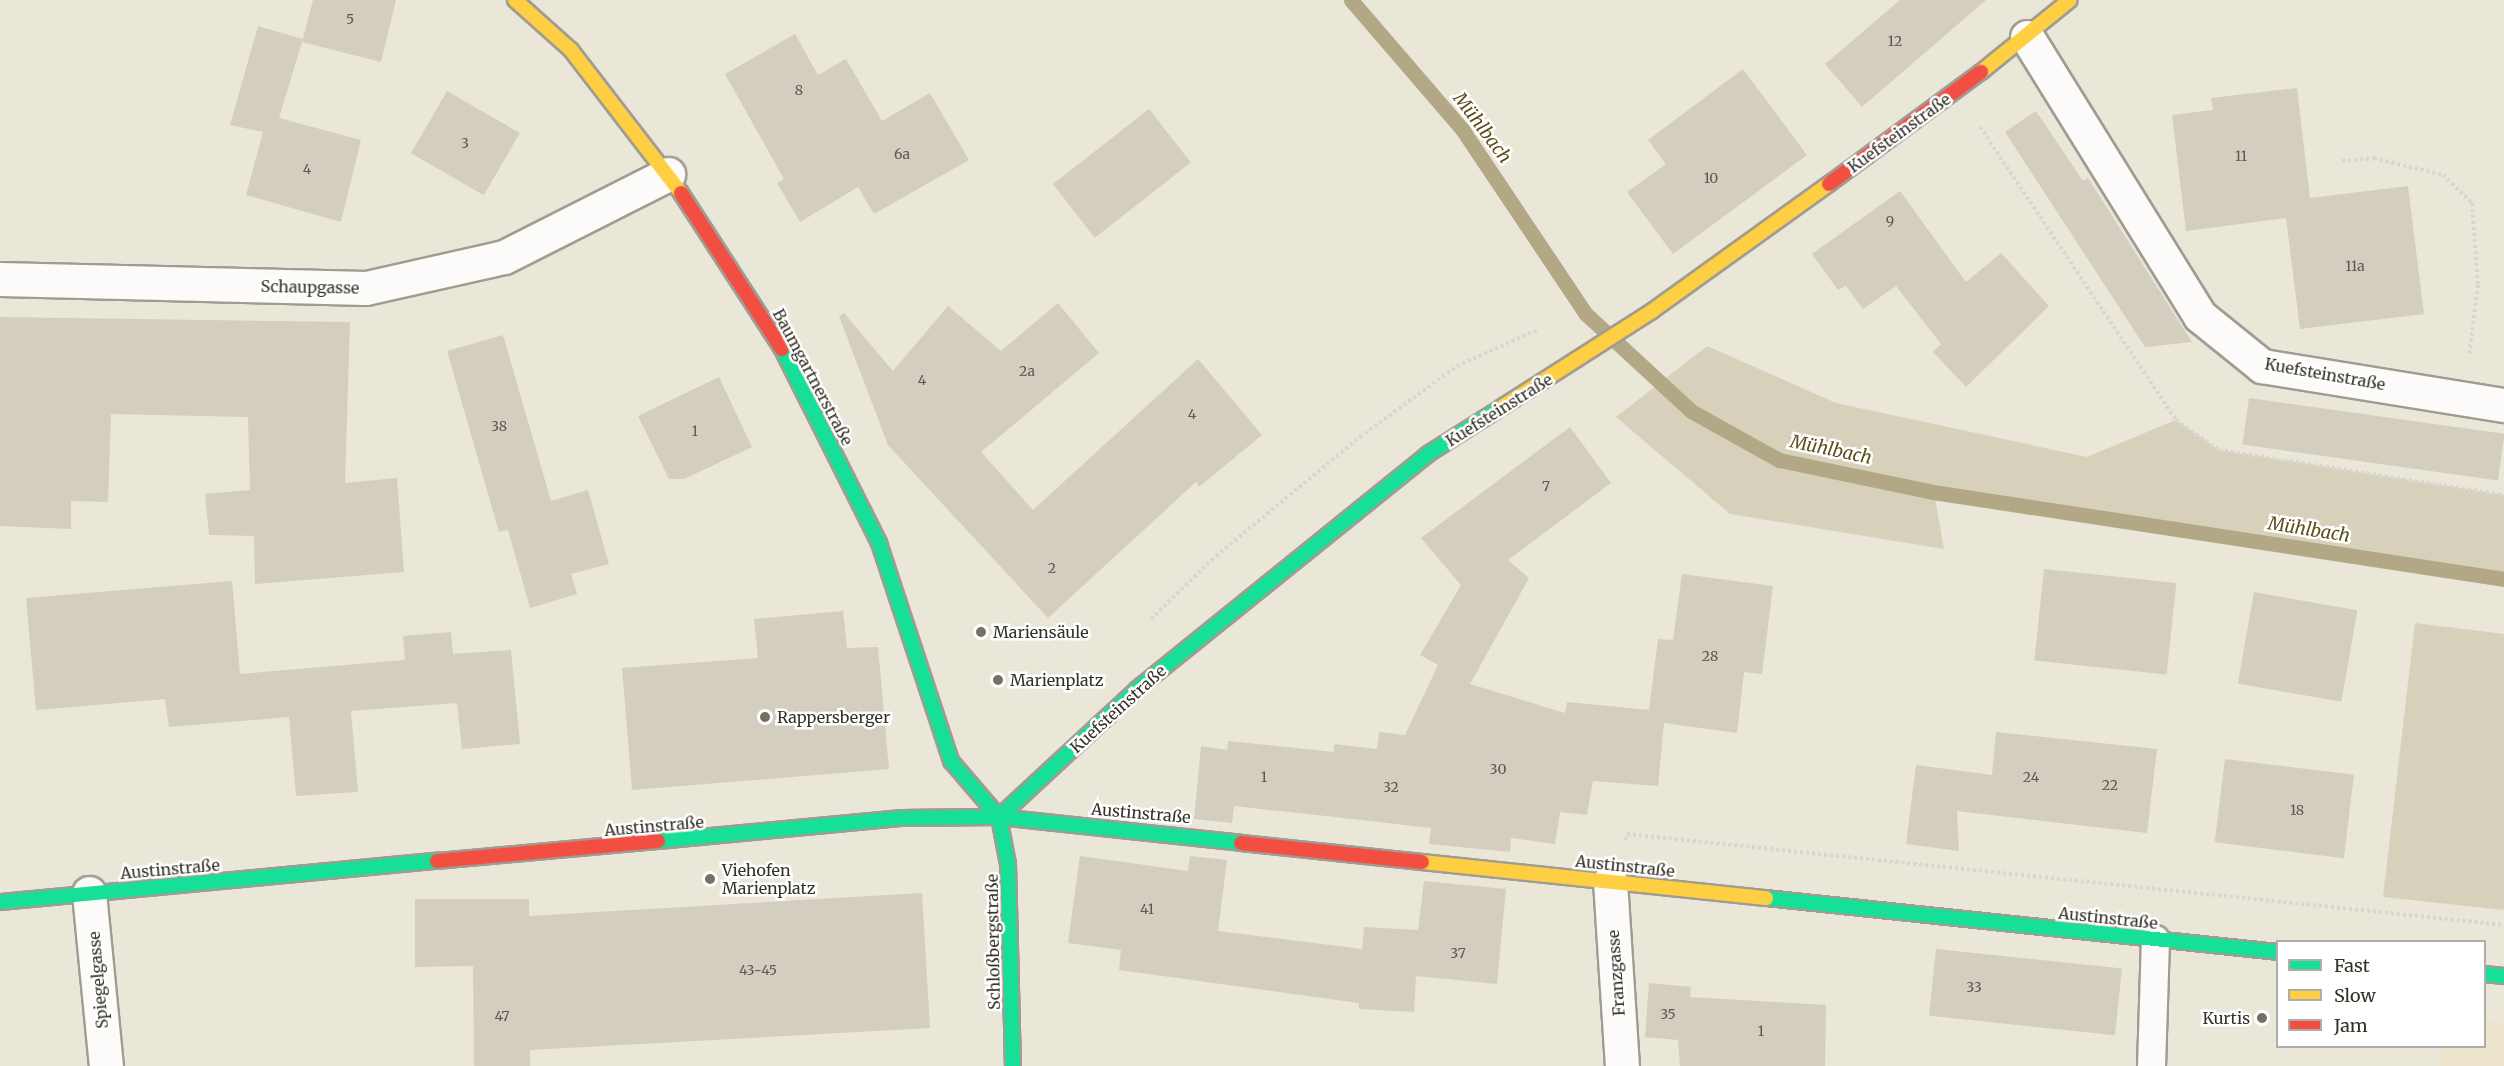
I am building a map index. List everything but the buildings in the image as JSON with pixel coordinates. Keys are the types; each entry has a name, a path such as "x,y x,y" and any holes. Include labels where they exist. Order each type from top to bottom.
{"street":[{"name":"Baumgartnerstraße","path":"515,0 571,50 668,174 778,340 879,543 951,761 999,817"},
{"name":"Kuefsteinstraße","path":"999,817 1137,689 1428,454 1586,356 1652,311 2048,14 2200,316 2262,366 2504,405"},
{"name":"Schaupgasse","path":"0,279 366,288 504,257 668,174"},
{"name":"Austinstraße","path":"0,902 900,818 999,817 2276,952"},
{"name":"Schloßbergstraße","path":"999,817 1008,864 1013,1066"},
{"name":"Franzgasse","path":"1610,881 1622,1066"},
{"name":"Spiegelgasse","path":"89,893 106,1066"},
{"path":"2486,974 2504,976"}],"lane":[{"path":"2151,1066 2155,939"}],"path":[{"path":"2342,161 2374,158 2443,175 2472,202 2478,285 2464,398"},
{"path":"1143,627 1216,556 1333,459 1457,366 1534,331 1586,356"},
{"path":"1610,881 1627,834 2504,925"}],"shaded area":[{"path":"1707,346 1836,403 2087,457 2176,420 2219,450 2504,495 2504,575 1934,492 1944,549 1730,514 1616,417"},
{"path":"2415,623 2504,634 2504,910 2383,897"},
{"path":"2486,1021 2504,1022 2504,1066 2441,1066 2442,1048 2486,1048"}],"waterway":[{"name":"Mühlbach","path":"1351,0 1462,129 1586,314 1691,411 1779,460 1933,492 2504,579"}],"traffic: fast":[{"path":"782,349 879,543 951,761 999,817 1008,864 1013,1066"},
{"path":"999,817 1137,689 1428,454 1502,407"},
{"path":"658,841 900,818 999,817 1241,843"},
{"path":"0,902 437,861"},
{"path":"1766,898 2276,952"},
{"path":"2486,974 2504,976"}],"traffic: slow":[{"path":"515,0 571,50 681,193"},
{"path":"1981,72 2070,0"},
{"path":"1502,407 1652,311 1829,184"},
{"path":"1422,862 1766,898"}],"traffic: jam":[{"path":"1829,184 1981,72"},
{"path":"681,193 782,349"},
{"path":"437,861 658,841"},
{"path":"1241,843 1422,862"}],"place":[{"name":"Mariensäule","path":"981,632"},
{"name":"Marienplatz","path":"998,680"},
{"name":"Rappersberger","path":"765,717"},
{"name":"Viehofen Marienplatz","path":"710,879"},
{"name":"Kurtis","path":"2262,1018"}]}
